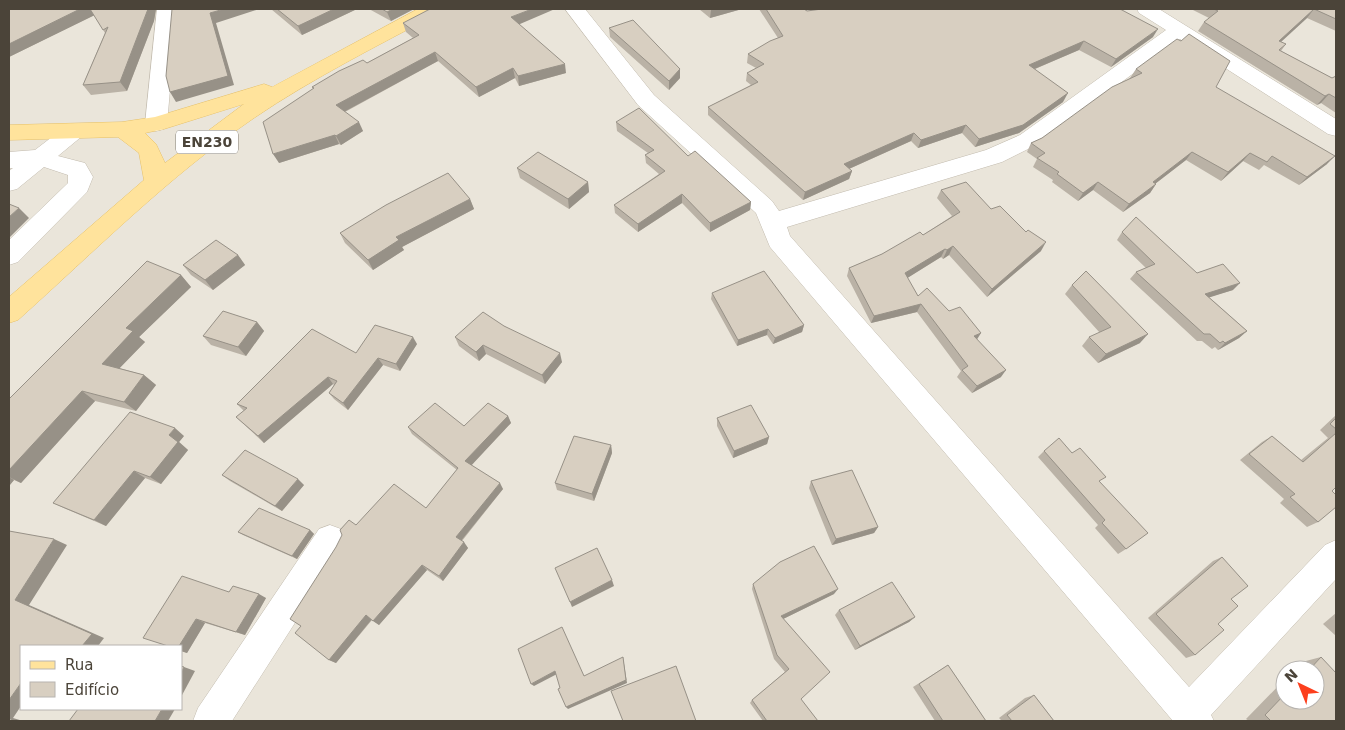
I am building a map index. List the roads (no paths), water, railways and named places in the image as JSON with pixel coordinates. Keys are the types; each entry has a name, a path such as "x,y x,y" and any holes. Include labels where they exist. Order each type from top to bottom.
{"main road":[{"name":"EN230","path":"9,312 156,183 223,129 303,78 432,9"},
{"path":"9,132 73,132 122,129 156,124 303,78"},
{"path":"122,129 143,142 154,158 156,183"}],"street":[{"path":"156,124 167,9"},
{"path":"575,9 646,100 764,207 773,222 779,240 1192,718 1336,556"},
{"path":"1146,9 1336,130"},
{"path":"773,222 994,156 1028,140 1179,30"},
{"path":"9,183 73,132"},
{"path":"9,160 39,158 77,170 81,177 79,186 9,255"},
{"path":"211,721 330,540"}]}
